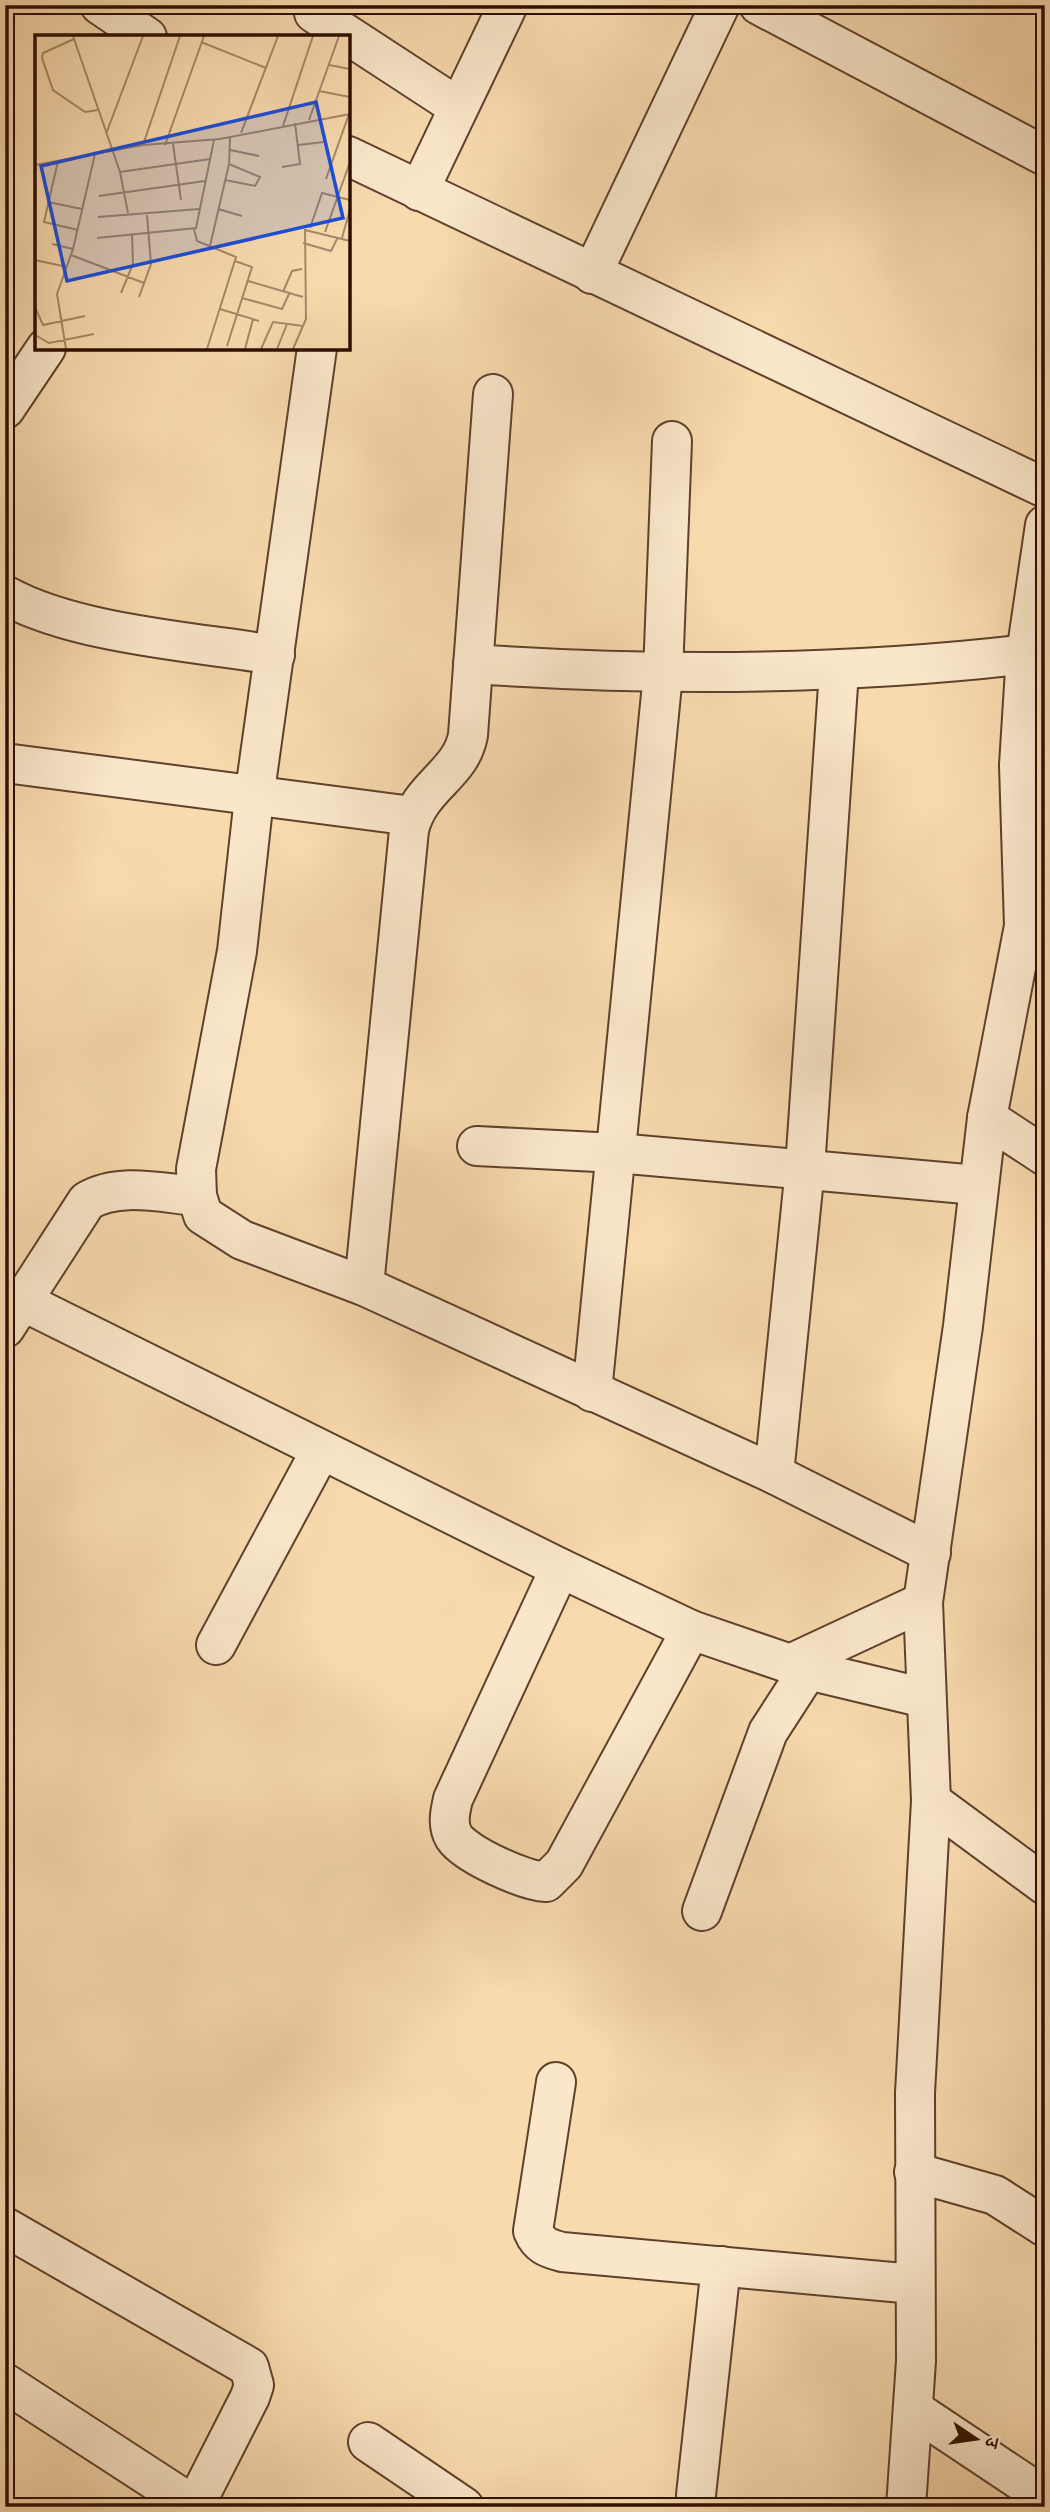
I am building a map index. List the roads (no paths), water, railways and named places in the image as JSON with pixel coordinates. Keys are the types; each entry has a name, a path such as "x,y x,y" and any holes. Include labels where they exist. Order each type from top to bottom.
{"street":[{"path":"419,191 508,5"},
{"path":"592,274 720,5"},
{"path":"759,5 1045,156"},
{"path":"312,18 340,35"},
{"path":"350,41 458,107"},
{"path":"350,157 1045,488"},
{"path":"5,409 45,350"},
{"path":"317,350 254,798 237,951 196,1169 197,1196 203,1215 217,1227 242,1240 364,1286 774,1474 931,1553"},
{"path":"364,1286 412,816 424,795 456,762 466,746 493,394"},
{"path":"592,1392 663,674 672,441"},
{"path":"905,2507 916,2361 915,2094 931,1801 923,1602 963,1326 977,1185 987,1118 1035,932 1019,765 1036,653 1045,525"},
{"path":"5,595 50,615 101,627 275,655"},
{"path":"473,664 663,674 839,671 1036,653"},
{"path":"774,1474 805,1168 839,671"},
{"path":"5,763 254,798 412,816"},
{"path":"987,1118 1045,1156"},
{"path":"477,1146 617,1153 977,1185"},
{"path":"197,1196 117,1190 102,1193 87,1201 14,1315 321,1450 560,1569 691,1630 799,1667 925,1698"},
{"path":"215,1645 321,1450"},
{"path":"560,1569 453,1799 450,1814 454,1837 464,1847 520,1876 546,1882 564,1864 691,1630"},
{"path":"702,1911 768,1732 799,1667 923,1602"},
{"path":"931,1801 1045,1885"},
{"path":"556,2082 534,2214 533,2231 537,2241 546,2248 562,2252 914,2284"},
{"path":"914,2172 995,2194 1045,2227"},
{"path":"5,2227 249,2367 254,2385 195,2506 5,2383"},
{"path":"696,2495 720,2266"},
{"path":"913,2409 1045,2497"},
{"path":"368,2442 464,2507"}]}
